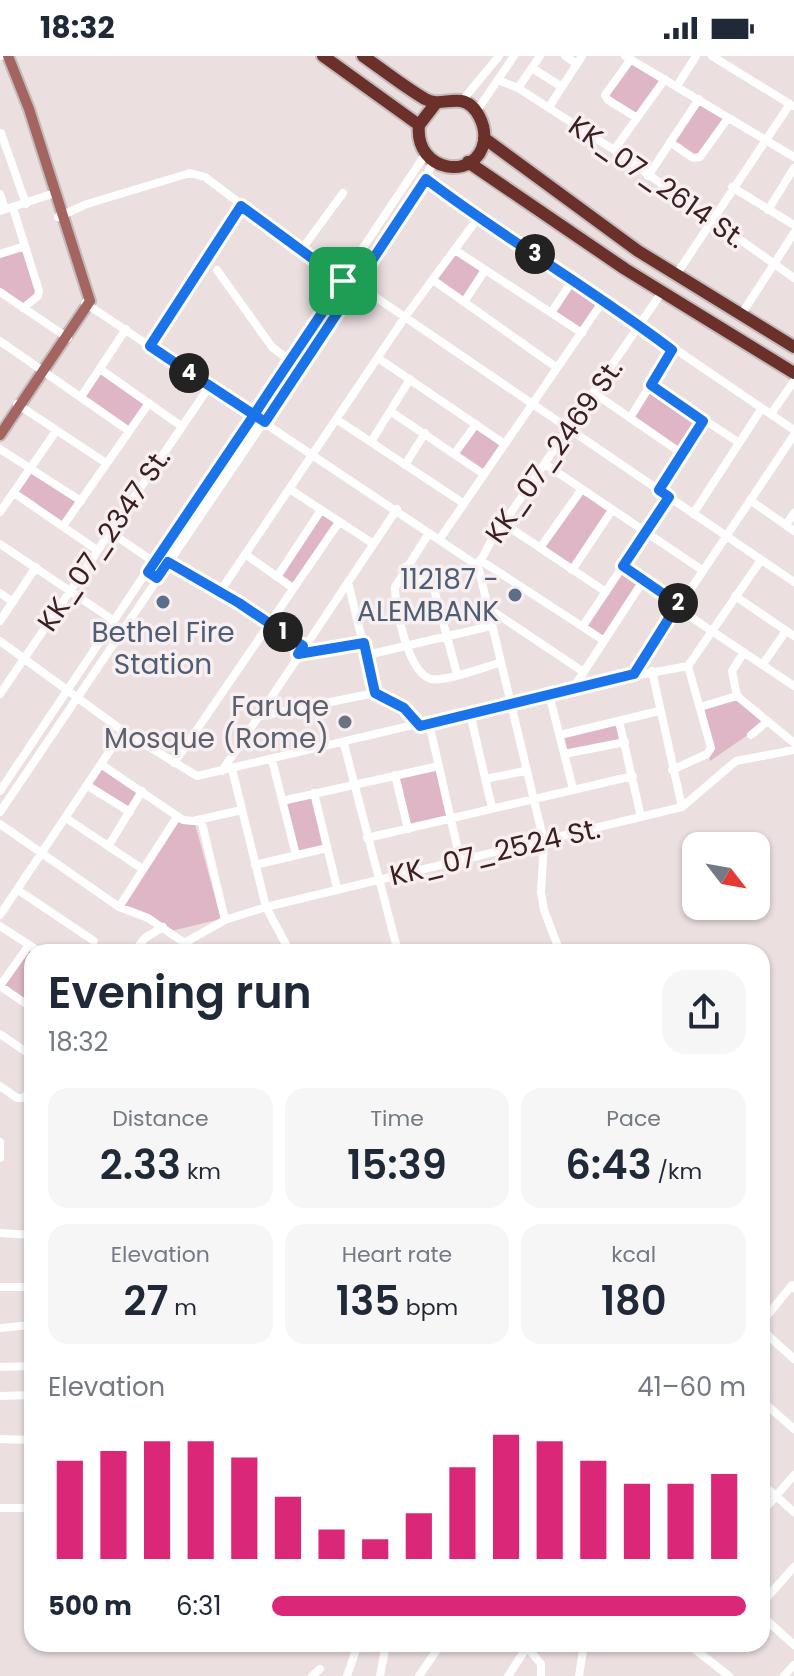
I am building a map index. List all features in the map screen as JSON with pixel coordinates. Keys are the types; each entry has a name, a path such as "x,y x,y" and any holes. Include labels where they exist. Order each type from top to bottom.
{"highway":[{"path":"323,56 419,125"},
{"path":"363,56 436,103 462,101 476,112 482,120 484,138 479,152 468,162 444,167 429,158 420,146 419,125 436,103"},
{"path":"484,138 590,218 676,275 741,315 791,340"},
{"path":"468,162 662,292 794,373"}],"main road":[{"path":"0,435 88,304 53,194 3,56"},
{"path":"0,426 18,405"}],"street":[{"path":"462,101 499,56"},
{"path":"476,112 514,56"},
{"path":"518,88 540,56"},
{"path":"549,107 580,60 565,56"},
{"path":"677,86 696,56"},
{"path":"676,275 764,139 792,105 712,56"},
{"path":"637,118 605,95 628,58 794,157"},
{"path":"532,68 562,87"},
{"path":"614,150 665,79"},
{"name":"KK_07_2614 St.","path":"498,80 518,88 614,150 794,278"},
{"path":"648,176 699,99"},
{"path":"670,142 697,158 728,118"},
{"path":"1,133 26,204"},
{"path":"0,791 123,626 265,422 426,179 429,158"},
{"path":"0,812 113,620 429,158"},
{"path":"768,210 794,168"},
{"path":"60,216 161,181 190,173 199,175 343,281"},
{"path":"426,179 478,218 574,278 672,350 794,432 634,674"},
{"path":"732,187 794,225"},
{"path":"302,249 343,193"},
{"path":"0,194 25,246 39,294 23,308"},
{"path":"6,209 53,194"},
{"path":"150,346 241,206"},
{"path":"219,593 405,317 478,218"},
{"path":"741,315 794,233"},
{"path":"0,254 25,246"},
{"path":"455,250 582,333"},
{"path":"217,270 272,347 290,361"},
{"path":"464,302 485,270"},
{"path":"551,313 574,278"},
{"path":"433,280 556,367"},
{"path":"355,287 405,317 794,582"},
{"path":"0,292 66,336"},
{"name":"KK_07_2469 St.","path":"557,944 541,892 544,842 499,663 479,563 503,523 662,292"},
{"path":"439,540 482,473 603,301"},
{"path":"88,304 439,540 603,640"},
{"path":"81,397 126,329"},
{"path":"2,345 129,431"},
{"path":"630,418 672,350"},
{"path":"378,358 503,443"},
{"path":"100,369 181,426"},
{"path":"371,442 410,379"},
{"path":"771,414 794,381"},
{"path":"651,385 738,442"},
{"name":"KK_07_2347 St.","path":"1,690 209,387"},
{"path":"594,393 681,453"},
{"path":"63,526 149,403"},
{"path":"18,405 106,463"},
{"path":"693,514 762,408"},
{"path":"390,411 482,473"},
{"path":"336,419 463,503"},
{"path":"659,490 703,421"},
{"path":"455,453 476,424"},
{"path":"0,512 56,431"},
{"path":"405,465 425,433"},
{"path":"0,449 81,501"},
{"path":"545,464 702,570"},
{"path":"540,548 582,489"},
{"path":"291,490 372,543"},
{"path":"14,493 97,550"},
{"path":"583,626 669,497"},
{"path":"750,500 790,528 794,513"},
{"path":"222,772 300,650 397,509"},
{"path":"277,577 321,510"},
{"path":"572,570 612,510"},
{"path":"174,763 339,522"},
{"path":"503,523 606,592"},
{"path":"110,532 154,562"},
{"path":"429,533 397,579 395,596 411,661 430,679 499,663"},
{"path":"0,544 113,620"},
{"path":"245,554 293,588"},
{"path":"0,641 123,731 197,776 344,744 574,687 688,666 761,560"},
{"path":"168,562 270,623 300,650 364,643"},
{"path":"623,566 794,686"},
{"path":"0,621 36,567"},
{"path":"405,567 434,589 449,635 457,674"},
{"path":"148,572 157,578"},
{"path":"574,687 643,581"},
{"path":"348,582 375,693"},
{"path":"0,593 13,602"},
{"path":"735,596 790,633 763,664"},
{"path":"488,608 582,671"},
{"path":"367,655 491,626"},
{"path":"744,652 732,671 737,696 794,743"},
{"path":"672,770 710,751 688,666"},
{"path":"652,671 682,807"},
{"path":"256,717 375,693 404,708 424,724 439,766 460,859"},
{"path":"549,694 573,789"},
{"path":"700,707 737,696"},
{"path":"560,735 659,711"},
{"path":"470,713 492,808"},
{"path":"619,721 641,817"},
{"path":"751,735 768,721"},
{"path":"0,915 123,731"},
{"path":"564,754 625,742"},
{"path":"344,744 396,944"},
{"name":"KK_07_2524 St.","path":"186,942 225,920 266,907 682,807 736,761 794,750"},
{"path":"272,760 296,855"},
{"path":"102,765 177,817 201,819 242,810"},
{"path":"282,801 439,766"},
{"path":"232,769 266,907 286,944"},
{"path":"485,779 525,771"},
{"path":"395,775 408,829"},
{"path":"367,838 633,776"},
{"path":"88,786 130,812"},
{"path":"109,845 142,791"},
{"path":"314,793 337,888"},
{"path":"119,907 141,868 177,817"},
{"path":"66,818 141,868"},
{"path":"201,819 225,920"},
{"path":"0,824 119,907 163,927 188,944"},
{"path":"255,865 327,848"},
{"path":"18,890 94,941"},
{"path":"0,926 27,944"},
{"path":"140,944 163,927"},
{"path":"24,952 0,986 24,1002"},
{"path":"0,1034 24,1050"},
{"path":"0,1086 17,1098 24,1098"},
{"path":"0,1158 1,1144"},
{"path":"0,1233 24,1234"},
{"path":"770,1312 793,1285"},
{"path":"0,1287 24,1287"},
{"path":"0,1328 24,1326"},
{"path":"770,1337 794,1359"},
{"path":"0,1367 24,1366"},
{"path":"0,1396 24,1395"},
{"path":"770,1408 794,1429"},
{"path":"0,1439 24,1440"},
{"path":"770,1503 794,1475"},
{"path":"770,1491 794,1512"},
{"path":"0,1508 24,1508"},
{"path":"770,1594 794,1567"},
{"path":"770,1623 794,1645"},
{"path":"347,1676 355,1652"},
{"path":"380,1676 384,1652"},
{"path":"424,1674 436,1652"},
{"path":"508,1676 523,1652"},
{"path":"533,1652 541,1664 541,1676"},
{"path":"579,1676 583,1652"},
{"path":"698,1652 728,1676"},
{"path":"784,1676 794,1665"},
{"path":"312,1676 320,1669"}],"shaded area":[{"path":"631,59 665,79 637,118 605,95"},
{"path":"699,99 728,118 697,158 670,142"},
{"path":"25,246 39,294 23,308 0,292 0,254"},
{"path":"455,250 485,270 464,302 433,280"},
{"path":"574,279 603,300 582,333 551,313"},
{"path":"100,369 149,403 129,431 81,397"},
{"path":"651,385 703,421 681,453 630,418"},
{"path":"476,424 503,443 482,473 455,453"},
{"path":"31,468 81,501 63,526 14,493"},
{"path":"582,489 612,510 572,570 540,548"},
{"path":"321,510 339,522 293,588 277,577"},
{"path":"623,566 643,581 603,640 583,626"},
{"path":"737,696 768,721 710,761 700,707"},
{"path":"619,721 625,742 564,754 560,735"},
{"path":"102,765 142,791 130,812 88,786"},
{"path":"439,766 451,819 408,829 395,775"},
{"path":"314,793 327,848 296,855 282,801"},
{"path":"172,819 195,824 221,919 171,931 115,907"},
{"path":"24,952 24,1002 0,986"}],"place":[{"name":"112187 - ALEMBANK","path":"515,595"},
{"name":"Bethel Fire Station","path":"163,602"},
{"name":"Faruqe Mosque (Rome)","path":"345,722"}],"route":[{"path":"343,281 241,206 150,346 209,387 246,409 254,415 265,422 426,179 478,218 574,278 672,350 651,385 703,421 659,490 669,497 623,566 678,604 634,674 420,726 404,708 375,693 364,643 298,654 303,646 239,603 168,562 157,578 148,572 254,415 343,281"}]}
